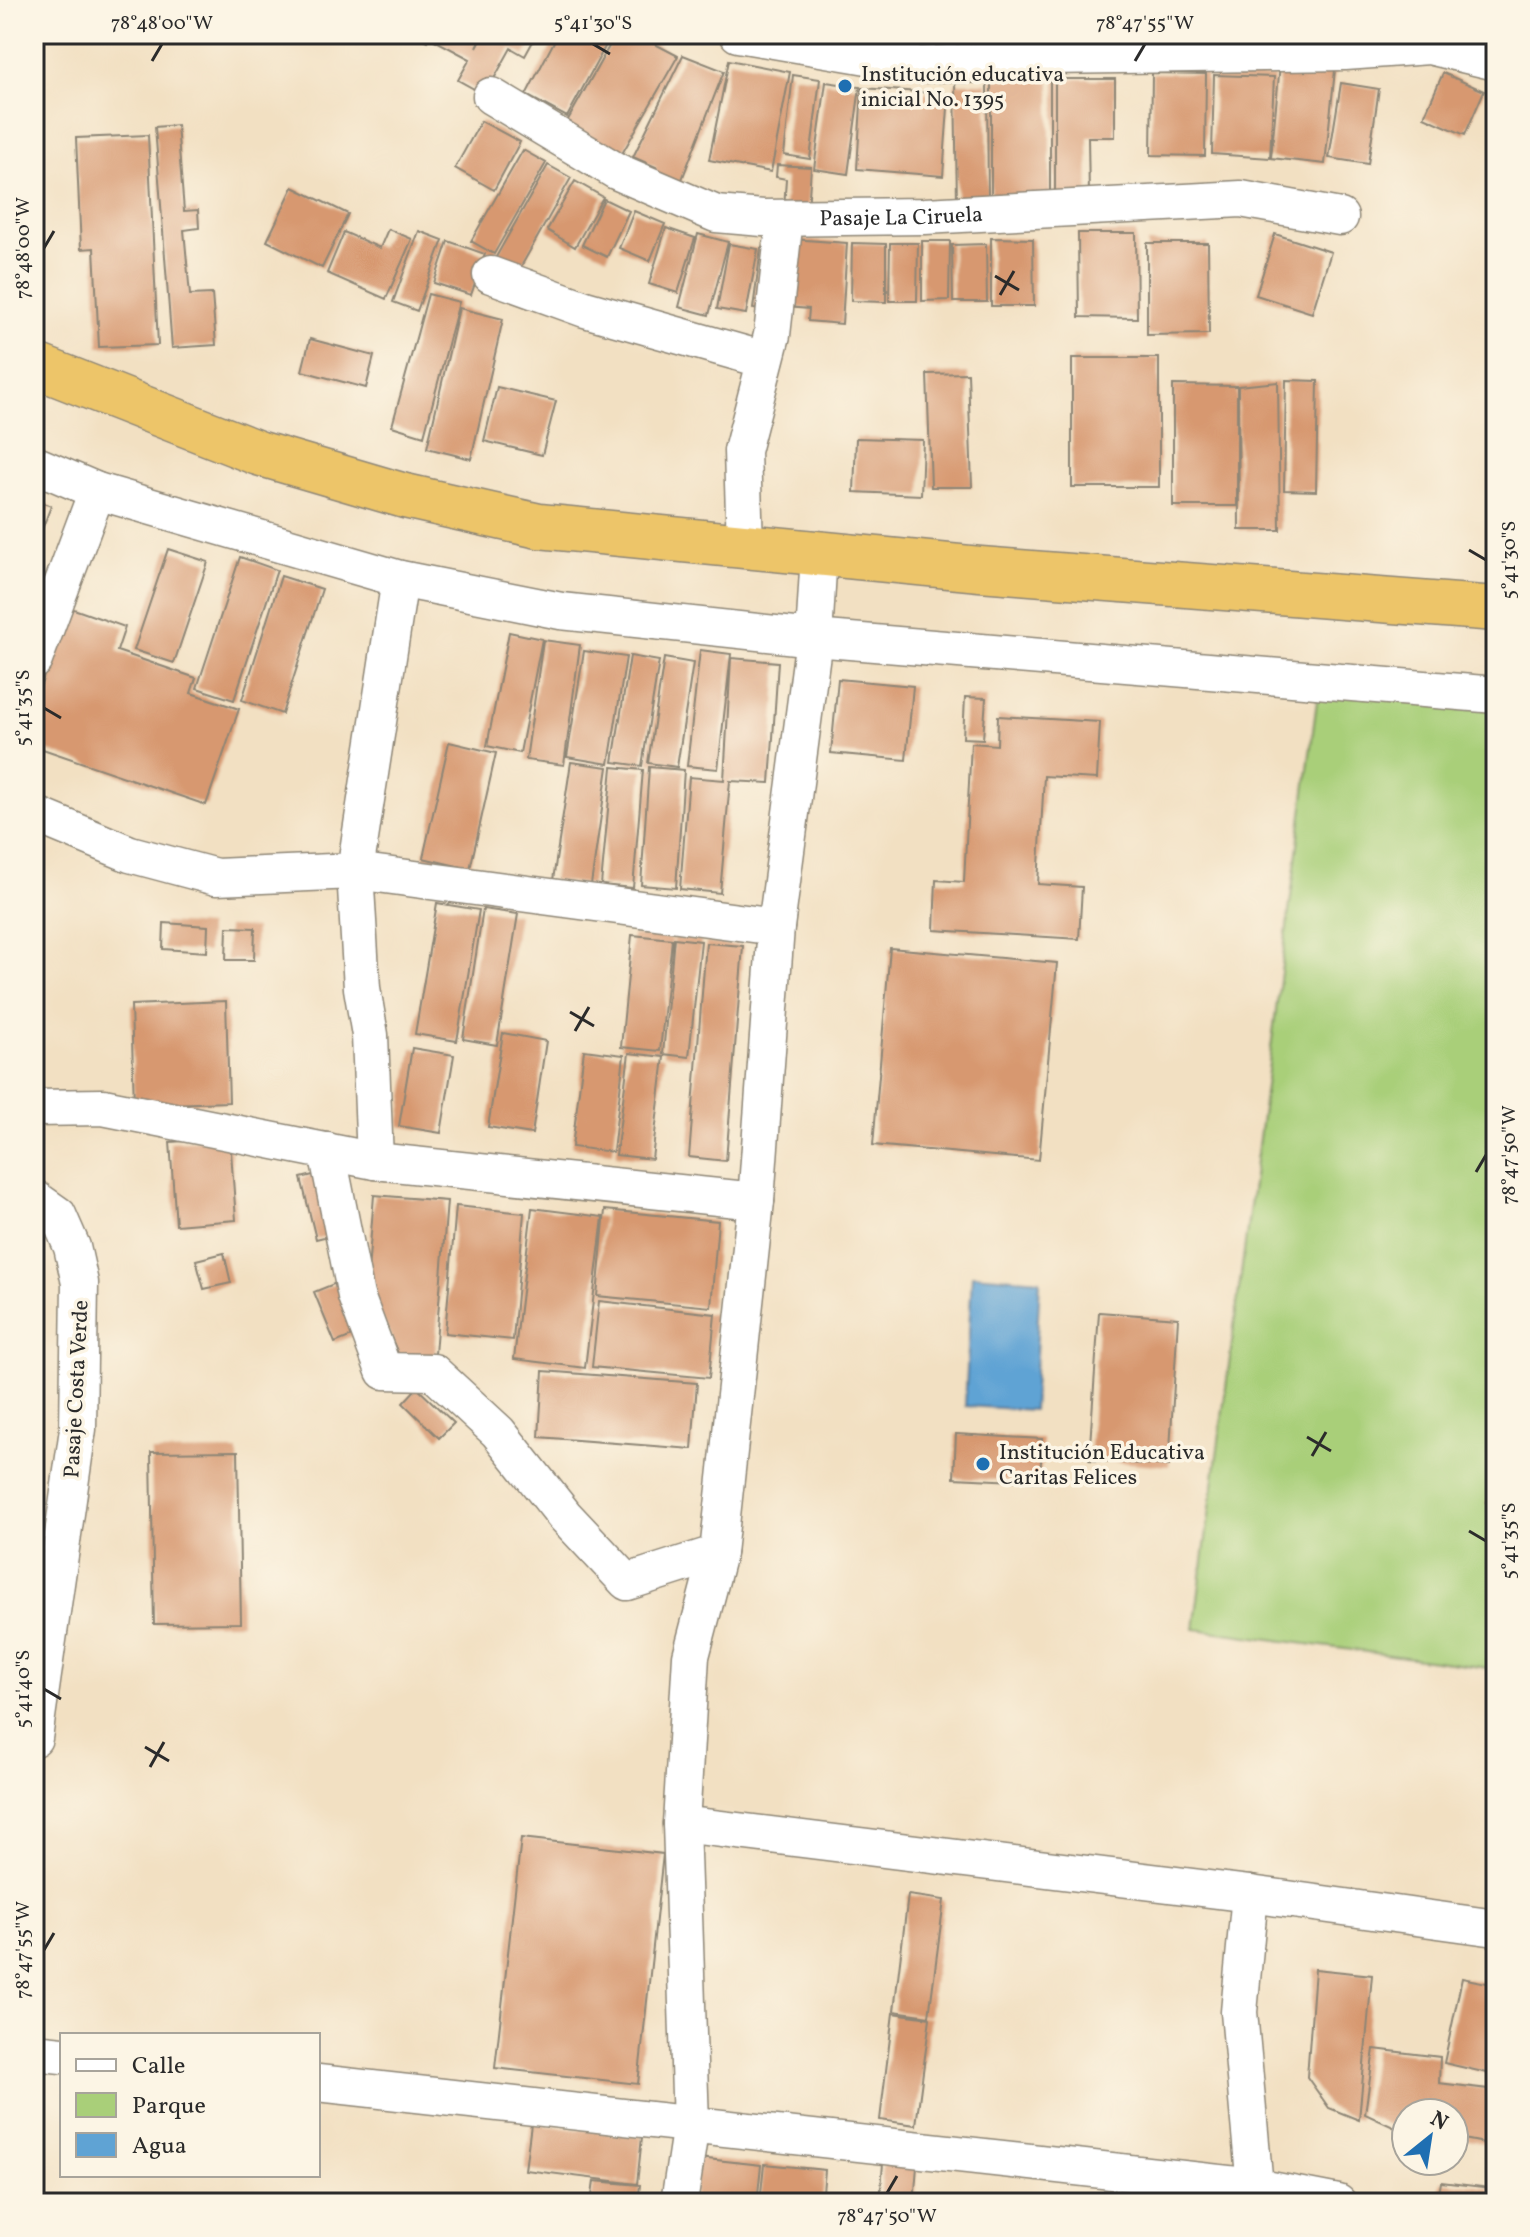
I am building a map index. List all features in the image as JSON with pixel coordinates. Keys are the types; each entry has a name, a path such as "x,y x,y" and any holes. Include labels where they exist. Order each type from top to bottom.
{"highway":[{"path":"34,365 258,453 405,496 539,526 980,569 1496,609"}],"street":[{"path":"738,34 920,65 1052,45 1345,52 1433,40 1496,62"},
{"name":"Pasaje La Ciruela","path":"491,96 616,171 716,214 785,218 940,215 1241,199 1340,217"},
{"path":"745,546 742,451 772,335 785,218"},
{"path":"491,275 585,309 765,360"},
{"path":"34,464 97,491 400,579 561,611 814,638 1496,695"},
{"path":"34,660 97,491"},
{"path":"679,2203 691,2124 681,1824 691,1656 718,1553 756,1201 776,927 814,638 819,553"},
{"path":"375,1161 370,1035 362,988 355,871 400,579"},
{"path":"34,814 130,854 216,877 355,871 776,927"},
{"path":"34,1108 103,1107 375,1161 756,1201"},
{"path":"327,1151 356,1296 384,1371 433,1372 498,1432 564,1515 627,1582 718,1553"},
{"name":"Pasaje Costa Verde","path":"34,1198 58,1215 72,1247 80,1283 78,1429 34,1738"},
{"path":"681,1824 1250,1894 1496,1928"},
{"path":"1250,1894 1239,2012 1255,2187"},
{"path":"34,2052 60,2055"},
{"path":"320,2083 1255,2187 1338,2203"}],"green space":[{"path":"1320,678 1496,693 1496,1669 1194,1629"}],"water":[{"path":"972,1275 1040,1280 1033,1410 965,1406"}],"building":[{"path":"413,34 483,34 477,47 484,34 537,34 525,56 511,48 485,95 458,80 470,59 429,37 427,41"},
{"path":"558,34 612,34 567,117 526,95"},
{"path":"616,34 636,34 678,56 619,159 564,127"},
{"path":"683,55 724,71 679,187 651,177 656,167 633,157"},
{"path":"729,60 790,72 771,172 709,160"},
{"path":"1280,64 1335,70 1325,164 1271,158"},
{"path":"1152,73 1206,74 1205,156 1151,155"},
{"path":"1443,73 1484,91 1465,135 1424,117"},
{"path":"793,75 820,79 810,159 784,155"},
{"path":"1214,75 1274,77 1270,158 1212,154"},
{"path":"991,79 1050,80 1050,198 991,197"},
{"path":"1055,79 1115,79 1115,137 1088,137 1089,196 1055,196"},
{"path":"826,82 860,87 848,174 814,169"},
{"path":"955,83 987,83 988,201 957,201"},
{"path":"1341,83 1379,89 1368,164 1329,158"},
{"path":"862,88 949,94 943,176 857,169"},
{"path":"481,121 520,142 494,190 455,168"},
{"path":"177,125 184,211 198,210 199,228 184,230 190,295 212,294 216,345 172,348 155,127"},
{"path":"148,135 158,345 99,347 94,248 81,249 76,138"},
{"path":"523,150 546,163 494,254 471,241"},
{"path":"548,165 571,178 519,270 496,257"},
{"path":"777,165 811,167 808,210 784,208 786,179 776,177"},
{"path":"575,181 603,197 575,247 547,230"},
{"path":"293,187 348,214 322,268 267,241"},
{"path":"604,199 629,211 607,257 582,245"},
{"path":"634,211 665,224 650,261 619,248"},
{"path":"666,228 695,238 678,293 649,284"},
{"path":"388,229 412,239 386,299 327,273 344,232 380,248"},
{"path":"419,231 443,240 417,311 393,302"},
{"path":"1078,233 1136,233 1137,318 1079,317"},
{"path":"698,234 728,242 709,315 679,307"},
{"path":"1275,234 1331,252 1312,313 1256,295"},
{"path":"991,238 1033,239 1034,306 991,306"},
{"path":"791,239 847,243 842,324 808,321 809,309 787,307"},
{"path":"448,241 485,254 471,295 434,283"},
{"path":"922,241 950,241 949,300 922,301"},
{"path":"852,243 886,244 886,302 851,301"},
{"path":"890,243 918,243 917,301 889,301"},
{"path":"1147,243 1208,243 1209,334 1147,335"},
{"path":"729,244 758,249 746,314 717,309"},
{"path":"986,244 987,302 953,302 952,245"},
{"path":"761,248 779,251 770,311 753,309"},
{"path":"428,294 459,302 424,436 392,426"},
{"path":"459,308 503,319 471,459 427,448"},
{"path":"310,339 374,356 366,388 302,371"},
{"path":"1072,358 1159,358 1159,487 1072,487"},
{"path":"968,373 972,487 931,487 927,374"},
{"path":"1286,380 1318,381 1316,491 1284,490"},
{"path":"1278,382 1280,530 1239,530 1238,386"},
{"path":"1173,385 1237,386 1237,506 1173,506"},
{"path":"497,387 556,401 542,455 484,441"},
{"path":"856,438 923,440 921,495 854,492"},
{"path":"34,499 51,506 34,550"},
{"path":"168,549 208,562 174,663 134,650"},
{"path":"240,557 277,570 234,700 197,688"},
{"path":"281,576 322,589 282,714 242,700"},
{"path":"68,607 125,627 117,651 196,678 191,693 239,709 206,805 34,746 34,705"},
{"path":"509,632 542,639 520,753 487,746"},
{"path":"543,640 580,645 564,765 526,760"},
{"path":"700,650 731,654 718,769 687,766"},
{"path":"584,651 626,657 609,764 567,757"},
{"path":"630,656 659,661 642,766 613,762"},
{"path":"664,658 693,663 677,767 648,763"},
{"path":"731,658 778,662 770,783 730,781 720,893 680,889 689,777 724,780"},
{"path":"838,679 913,686 906,760 831,753"},
{"path":"965,697 986,698 983,739 963,738"},
{"path":"998,716 1100,722 1097,779 1044,776 1038,884 1082,887 1079,939 934,930 936,880 964,882 971,743 997,745"},
{"path":"449,742 496,753 470,869 423,858"},
{"path":"571,762 608,767 591,885 553,880"},
{"path":"612,767 643,770 633,888 601,885"},
{"path":"649,767 684,770 676,888 641,885"},
{"path":"437,903 479,910 457,1041 415,1034"},
{"path":"483,909 518,914 497,1045 463,1039"},
{"path":"164,923 208,926 207,952 163,949"},
{"path":"227,927 255,928 254,960 226,960"},
{"path":"632,935 672,939 660,1051 621,1047"},
{"path":"674,938 701,941 689,1057 663,1054"},
{"path":"706,943 743,946 726,1161 689,1157"},
{"path":"890,948 1057,963 1039,1160 873,1145"},
{"path":"226,1001 229,1102 134,1105 131,1005"},
{"path":"503,1033 546,1041 532,1134 488,1127"},
{"path":"412,1048 454,1055 441,1133 399,1126"},
{"path":"584,1050 624,1055 613,1152 572,1147"},
{"path":"629,1053 664,1057 652,1159 616,1155"},
{"path":"230,1138 236,1220 176,1225 170,1142"},
{"path":"321,1173 336,1234 316,1239 301,1178"},
{"path":"374,1195 447,1201 434,1367 403,1364 367,1285"},
{"path":"456,1206 524,1213 513,1340 445,1333"},
{"path":"532,1208 603,1217 585,1368 514,1359"},
{"path":"605,1210 718,1221 711,1307 597,1296"},
{"path":"224,1253 231,1283 204,1289 196,1260"},
{"path":"341,1281 362,1332 335,1343 314,1292"},
{"path":"599,1301 715,1314 709,1378 592,1367"},
{"path":"1099,1312 1178,1318 1169,1466 1089,1460"},
{"path":"543,1371 697,1383 692,1449 539,1437"},
{"path":"417,1388 454,1423 439,1438 403,1403"},
{"path":"956,1434 1042,1439 1040,1482 954,1478"},
{"path":"238,1451 241,1623 154,1624 151,1452"},
{"path":"1496,1493 1496,1514 1486,1502"},
{"path":"521,1838 663,1854 638,2084 495,2068"},
{"path":"908,1895 944,1900 929,2016 894,2011"},
{"path":"1315,1969 1372,1975 1359,2120 1329,2108 1307,2077"},
{"path":"1462,1978 1496,1985 1496,2075 1444,2063"},
{"path":"893,2013 930,2018 916,2125 880,2120"},
{"path":"1374,2049 1440,2057 1439,2083 1496,2090 1495,2145 1470,2140 1470,2097 1390,2097 1390,2126 1365,2114"},
{"path":"531,2124 642,2137 637,2184 525,2170"},
{"path":"698,2158 761,2165 757,2203 693,2203"},
{"path":"883,2163 917,2166 914,2203 880,2203"},
{"path":"764,2164 825,2170 822,2203 760,2203"},
{"path":"594,2181 640,2185 638,2203 591,2203"},
{"path":"1441,2182 1491,2188 1489,2203 1438,2199"}],"place":[{"name":"Institución educativa inicial No. 1395","path":"845,86"},
{"name":"Institución Educativa Caritas Felices","path":"983,1464"}]}
